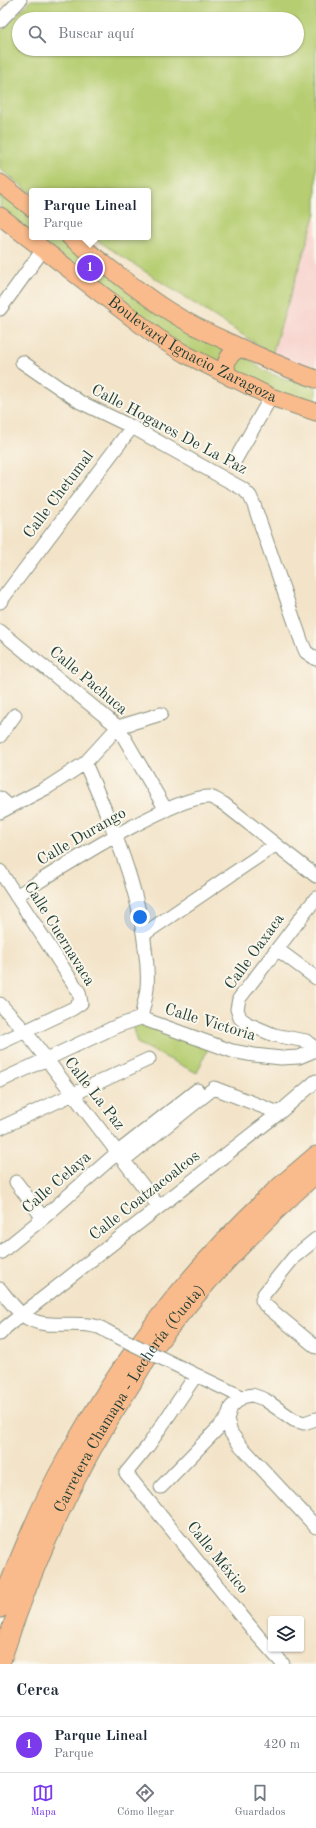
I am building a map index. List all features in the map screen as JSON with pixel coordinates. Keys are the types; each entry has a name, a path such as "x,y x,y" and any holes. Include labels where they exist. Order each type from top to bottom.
{"highway":[{"name":"Carretera Chamapa - Lechería (Cuota)","path":"0,1608 34,1527 58,1475 102,1399 144,1338 220,1246 271,1195 316,1156"},
{"name":"Carretera Chamapa - Lechería (Cuota)","path":"0,1663 10,1630 42,1549 66,1496 86,1456 117,1405 157,1343 232,1254 280,1205 316,1173"}],"main road":[{"path":"0,182 29,206"},
{"name":"Boulevard Ignacio Zaragoza","path":"0,216 29,239"},
{"name":"Boulevard Ignacio Zaragoza","path":"30,240 157,337 185,354 271,397 316,412"},
{"name":"Boulevard Ignacio Zaragoza","path":"74,240 140,292 168,311 241,348 316,379"},
{"path":"231,378 227,373 226,361 233,352 241,348"}],"street":[{"path":"0,21 20,0"},
{"path":"0,309 42,250"},
{"name":"Calle Hogares De La Paz","path":"22,362 80,402 132,427 235,483 250,496 302,644 306,652 316,659"},
{"path":"234,462 271,397"},
{"name":"Calle Chetumal","path":"0,602 132,427"},
{"name":"Calle Pachuca","path":"0,631 118,727 166,810"},
{"path":"3,806 48,787 85,763 118,727 161,714"},
{"path":"0,736 15,716"},
{"path":"0,1081 117,1026 141,1018 147,988 147,963 144,934 137,900 117,836 85,763"},
{"name":"Calle Durango","path":"16,896 117,836 166,810 196,799 211,797 224,804 275,845"},
{"path":"144,934 275,845 316,876"},
{"name":"Calle Cuernavaca","path":"0,871 79,992 81,1003 72,1009 25,1031"},
{"name":"Calle Oaxaca","path":"316,898 239,999 237,1009 240,1018 261,1030 306,1041 316,1050"},
{"path":"277,949 316,978"},
{"name":"Calle La Paz","path":"0,1004 25,1031 72,1095 121,1156 159,1207"},
{"name":"Calle Victoria","path":"141,1018 211,1044 254,1055 281,1058 299,1057 316,1050"},
{"path":"0,1043 25,1031"},
{"path":"0,1128 149,1059"},
{"name":"Calle Coatzacoalcos","path":"0,1334 6,1327 279,1113 314,1083"},
{"path":"121,1156 214,1088 279,1113"},
{"path":"121,1156 197,1090"},
{"name":"Calle Celaya","path":"0,1253 121,1156"},
{"path":"16,1182 43,1218"},
{"path":"316,1239 294,1257 264,1294 262,1300 265,1305 316,1347"},
{"path":"0,1290 23,1315 34,1321 47,1324 87,1325 98,1327 242,1397"},
{"name":"Calle México","path":"194,1374 148,1446 126,1473 258,1636 283,1664"},
{"path":"161,1487 227,1419 231,1407 242,1397 252,1395 264,1399 294,1420 310,1421"},
{"path":"227,1419 231,1432 240,1445 316,1527"}],"shaded area":[{"path":"316,213 316,366 294,362 272,354"}],"green space":[{"path":"31,0 316,0 316,213 272,354 97,240 151,240 151,188 29,188 29,192 0,169 0,32 12,20 12,56 304,56 304,12 19,12"},
{"path":"0,188 29,211 29,231 0,207"},
{"path":"40,240 68,240 233,347 220,367 171,339"},
{"path":"233,352 250,359 257,366 269,373 287,380 316,386 316,403 284,396 229,370"},
{"path":"141,1020 209,1046 197,1073 137,1043 132,1025"}],"place":[{"name":"Parque Lineal","path":"90,268"}]}
